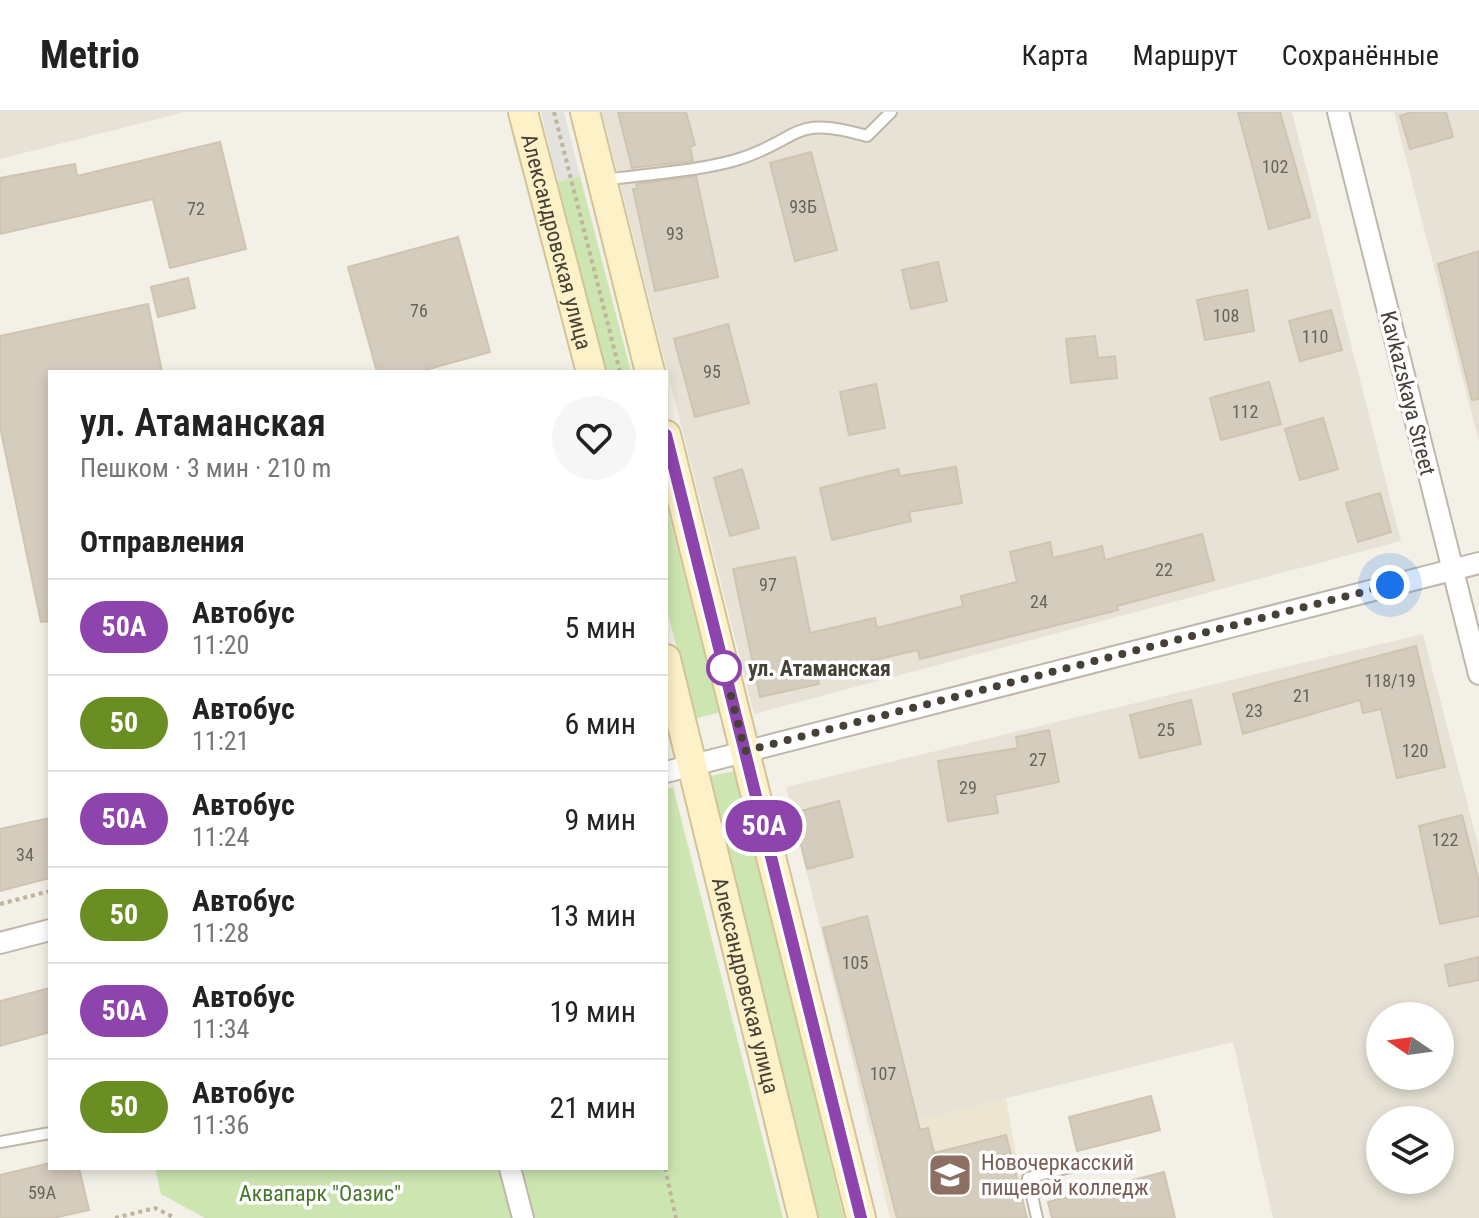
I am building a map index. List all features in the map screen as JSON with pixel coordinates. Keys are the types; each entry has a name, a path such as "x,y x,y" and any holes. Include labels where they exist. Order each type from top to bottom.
{"street":[{"name":"Александровская улица","path":"523,112 590,370"},
{"path":"585,112 649,370"},
{"name":"Kavkazskaya Street","path":"1338,112 1479,674"},
{"path":"668,443 861,1218"},
{"path":"668,771 1479,563"},
{"name":"Александровская улица","path":"668,666 803,1218"},
{"path":"0,943 48,931"},
{"path":"511,1170 523,1218"}],"lane":[{"path":"602,181 739,159 803,128 833,126 867,136 891,112"},
{"path":"0,1142 48,1133"},
{"path":"1037,1218 1028,1178 1070,1167"}],"path":[{"path":"554,112 619,370"},
{"path":"0,904 48,892"},
{"path":"665,1170 676,1218"},
{"path":"115,1218 155,1208 175,1218"}],"shaded area":[{"path":"0,112 185,112 0,159"},
{"path":"541,112 564,112 580,176 558,182"},
{"path":"602,112 1292,112 1401,541 754,714"},
{"path":"1394,112 1479,112 1479,442"},
{"path":"1423,634 1479,848 1479,1218 1273,1218 1233,1042 870,1132 786,787"},
{"name":"Новочеркасский пищевой колледж","path":"1006,1098 1027,1218 890,1218 870,1132"}],"green space":[{"path":"580,176 630,370 605,370 558,182"},
{"path":"668,512 721,712 695,719 668,614"},
{"path":"736,771 844,1218 816,1218 710,776"},
{"name":"Аквапарк \"Оазис\"","path":"673,787 783,1218 205,1218 161,1194 155,1170 668,1170 668,788"}],"building":[{"path":"618,112 686,112 695,145 690,147 693,161 632,168"},
{"path":"1238,112 1280,112 1310,217 1269,229"},
{"path":"1412,112 1446,112 1453,137 1410,149 1400,116"},
{"path":"220,142 246,249 170,268 153,199 0,234 0,178 75,164 77,176"},
{"path":"811,152 837,250 795,261 770,163"},
{"path":"696,176 718,277 655,291 633,189 637,189 636,184"},
{"path":"458,237 490,352 425,370 376,370 348,267"},
{"path":"1479,251 1479,399 1472,400 1438,264"},
{"path":"938,262 947,301 911,309 902,270"},
{"path":"188,278 195,308 158,317 151,287"},
{"path":"1247,290 1254,331 1205,340 1197,300"},
{"path":"148,304 162,370 48,370 48,621 41,622 0,427 0,336"},
{"path":"1331,310 1342,350 1300,361 1289,321"},
{"path":"728,324 749,403 695,417 674,339"},
{"path":"1095,336 1098,358 1115,356 1117,378 1071,383 1066,339"},
{"path":"1269,382 1281,424 1221,440 1210,398"},
{"path":"876,384 885,428 849,435 840,392"},
{"path":"1323,418 1338,469 1300,480 1285,429"},
{"path":"956,467 962,503 909,512 911,521 832,540 820,488 898,469 900,476"},
{"path":"742,469 759,528 730,536 714,478"},
{"path":"1380,493 1391,532 1358,542 1346,503"},
{"path":"1202,534 1214,580 1117,606 1118,610 920,659 918,650 817,673 819,684 760,697 733,569 795,557 810,633 875,618 877,628 963,606 961,596 1017,582 1010,552 1050,542 1053,558 1102,546 1105,560"},
{"path":"1416,646 1445,767 1397,778 1381,709 1363,713 1360,700 1243,734 1233,694"},
{"path":"1191,700 1201,744 1140,758 1130,715"},
{"path":"1049,730 1059,782 995,795 998,813 948,821 938,761 1018,748 1016,737"},
{"path":"839,801 853,857 807,869 793,813"},
{"path":"1462,815 1479,882 1479,916 1440,924 1419,826"},
{"path":"48,818 48,879 0,891 0,829"},
{"path":"867,916 920,1130 928,1128 934,1153 1006,1135 1027,1218 897,1218 823,928"},
{"path":"1479,957 1479,980 1449,986 1445,965"},
{"path":"48,989 48,1033 0,1046 0,1001"},
{"path":"1151,1096 1160,1130 1077,1151 1069,1117"},
{"path":"48,1163 48,1170 79,1170 89,1210 53,1218 0,1218 0,1175"},
{"path":"1164,1172 1175,1218 1052,1218 1048,1202"}],"bus line":[{"name":"50А","path":"668,443 861,1218"}],"place":[{"name":"ул. Атаманская","path":"724,668"},
{"name":"Новочеркасский пищевой колледж","path":"950,1175"}],"route":[{"path":"724,668 745,751 1390,585"}]}
